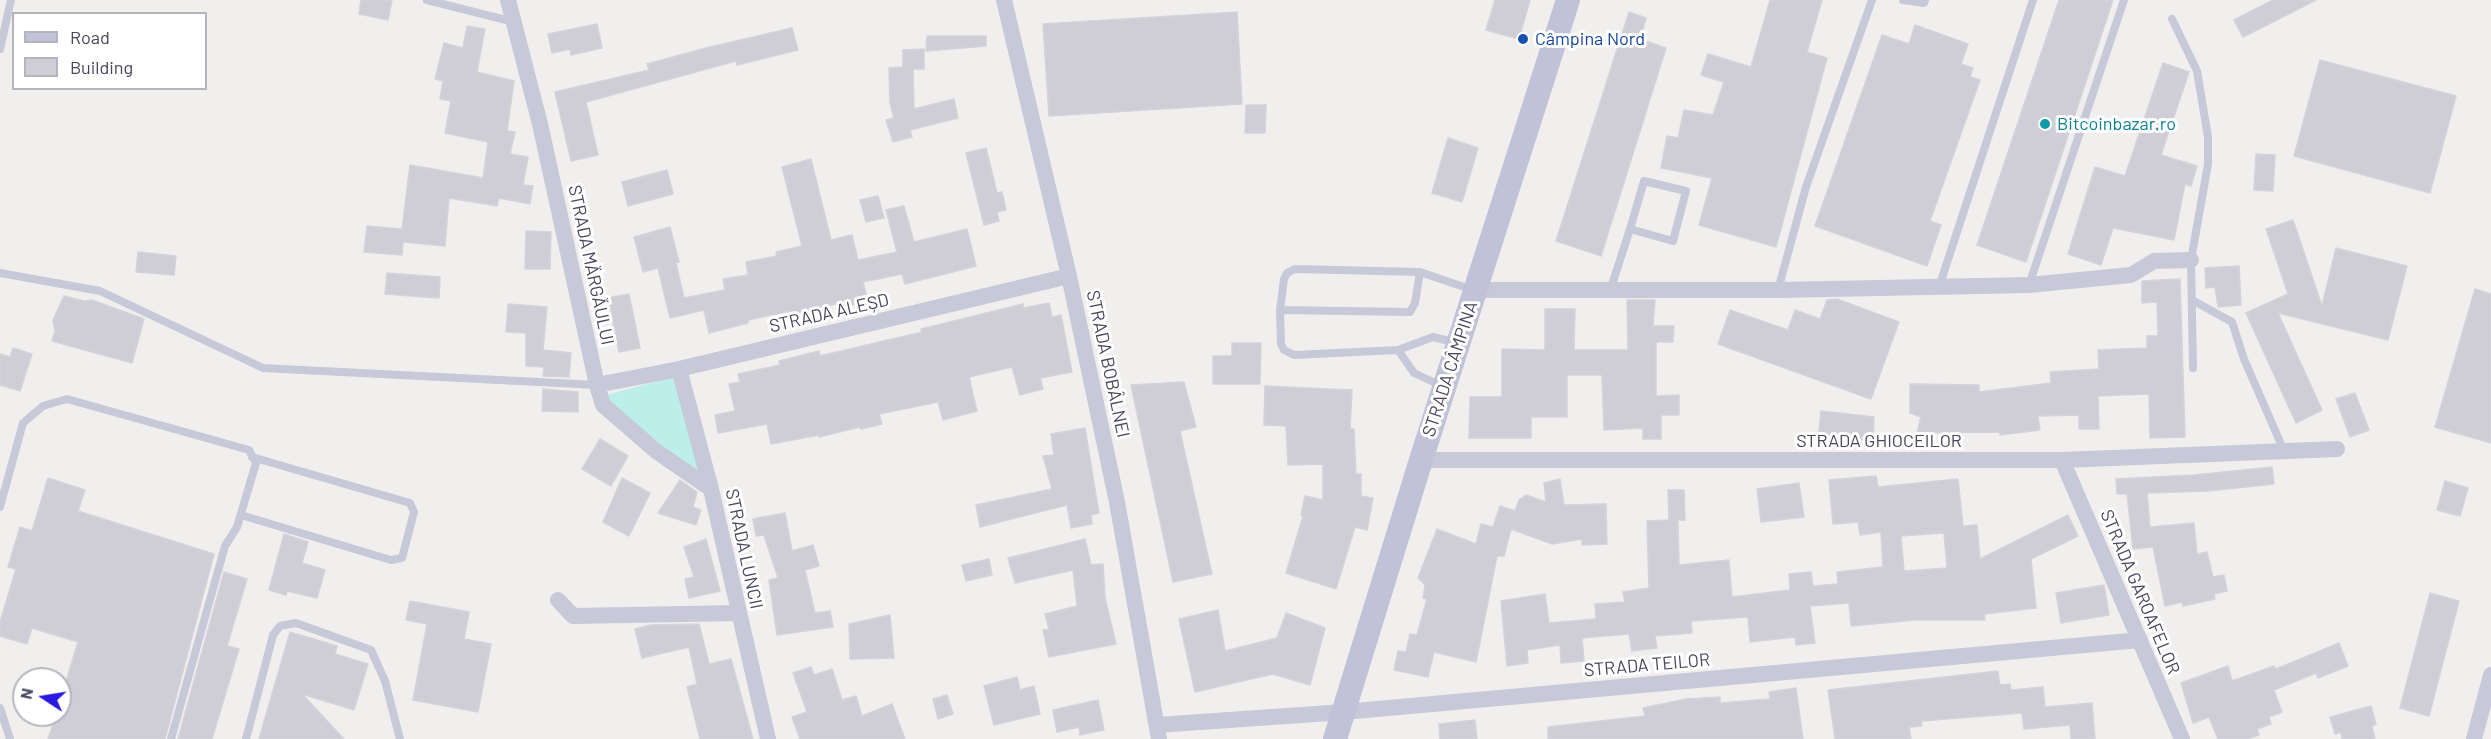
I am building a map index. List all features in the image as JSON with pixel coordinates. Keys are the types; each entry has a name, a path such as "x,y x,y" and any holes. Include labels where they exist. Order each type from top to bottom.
{"main road":[{"name":"STRADA CÂMPINA","path":"1335,739 1444,387 1568,0"}],"street":[{"name":"STRADA MĂRGĂULUI","path":"508,0 540,124 603,405 615,418 656,451 711,489"},
{"name":"STRADA BOBÂLNEI","path":"1004,0 1069,276 1117,502 1158,732"},
{"path":"1475,290 1778,290 2029,285 2131,275 2154,261 2191,260"},
{"name":"STRADA ALEȘD","path":"597,385 679,369 1069,276"},
{"name":"STRADA LUNCII","path":"679,369 711,489 768,739"},
{"name":"STRADA GHIOCEILOR","path":"1421,460 2062,460 2337,448"},
{"name":"STRADA GAROAFELOR","path":"2062,460 2182,739"},
{"path":"558,600 573,615 738,613"},
{"name":"STRADA TEILOR","path":"1158,732 1344,712 2140,640"},
{"path":"2474,739 2491,675"}],"lane":[{"path":"0,50 11,0"},
{"path":"427,0 514,22"},
{"path":"1778,290 1806,187 1872,0"},
{"path":"1903,0 1924,3 1925,0"},
{"path":"1938,287 2033,0"},
{"path":"2029,285 2124,0"},
{"path":"2172,19 2197,71 2208,137 2208,164 2191,260 2193,368"},
{"path":"1610,291 1644,181 1686,191 1672,241 1630,229"},
{"path":"1458,343 1433,337 1398,350 1302,355 1289,353 1284,350 1279,339 1284,279 1287,273 1295,269 1420,272 1475,290"},
{"path":"1280,310 1410,312 1415,303 1420,272"},
{"path":"0,273 100,291 263,368 597,385"},
{"path":"2192,300 2232,322 2244,359 2284,451"},
{"path":"1398,350 1413,373 1444,387"},
{"path":"0,507 23,423 43,406 67,399 249,450 256,463 237,527 225,546 171,739"},
{"path":"241,515 391,560 402,558 414,512 410,503 252,457"},
{"path":"246,739 273,635 280,626 296,623 371,650 385,681 400,739"},
{"path":"0,708 10,739"}],"shaded area":[{"path":"675,376 701,474 617,414 607,395"}],"building":[{"path":"361,0 392,0 388,20 359,14"},
{"path":"1495,0 1530,0 1519,39 1486,30"},
{"path":"1770,0 1822,0 1807,52 1827,58 1776,247 1699,225 1712,178 1661,168 1667,136 1678,138 1684,110 1713,115 1724,82 1701,75 1708,54 1751,67"},
{"name":"Bitcoinbazar.ro","path":"2059,0 2113,0 2026,262 1977,245"},
{"path":"2273,0 2316,0 2243,37 2234,20"},
{"path":"1237,12 1242,104 1049,116 1043,24"},
{"path":"1629,12 1646,18 1640,39 1666,48 1601,256 1556,241"},
{"path":"597,24 602,48 571,55 570,49 552,53 548,34"},
{"path":"1915,25 1968,44 1961,64 1973,68 1970,77 1980,80 1930,221 1941,225 1927,266 1815,226 1882,35 1909,44"},
{"path":"467,26 485,29 477,72 514,81 507,131 515,132 510,154 528,157 523,185 533,186 530,204 499,198 497,206 449,198 445,246 403,242 402,255 364,252 367,226 402,229 410,165 483,178 488,142 445,133 451,101 440,99 443,81 435,79 444,43 463,48"},
{"path":"792,28 798,50 737,65 736,61 586,102 598,155 571,161 555,92 649,70 647,64"},
{"path":"927,36 986,36 986,46 926,51"},
{"path":"924,49 924,69 913,69 914,109 954,99 958,118 910,130 912,137 893,142 886,120 894,118 890,103 889,68 903,67 903,50"},
{"path":"2320,60 2456,96 2430,193 2294,156"},
{"path":"2163,63 2189,72 2161,155 2197,166 2191,186 2185,184 2174,240 2113,228 2101,265 2068,254 2095,167 2125,176"},
{"path":"1246,105 1266,105 1265,133 1245,133"},
{"path":"1448,138 1478,148 1462,202 1432,193"},
{"path":"986,148 997,193 1002,192 1006,210 997,212 999,221 984,225 966,153"},
{"path":"2256,154 2275,155 2273,191 2254,190"},
{"path":"811,159 831,240 852,235 858,260 897,252 886,210 904,206 914,242 967,229 976,266 905,284 902,274 863,282 868,301 844,307 843,302 792,315 791,311 748,320 748,323 709,333 704,310 670,318 658,268 643,272 634,237 670,227 679,262 676,263 684,298 725,290 723,279 748,275 746,262 777,256 776,252 802,246 782,167"},
{"path":"667,170 673,194 628,206 622,182"},
{"path":"878,196 884,218 866,222 860,200"},
{"path":"2293,220 2322,306 2336,248 2407,266 2388,340 2278,313 2322,410 2296,423 2246,313 2288,294 2266,229"},
{"path":"526,231 551,232 550,269 525,269"},
{"path":"138,252 176,256 174,275 136,272"},
{"path":"2239,266 2241,305 2218,307 2215,287 2206,288 2205,268"},
{"path":"387,273 440,277 439,298 385,294"},
{"path":"2180,279 2185,437 2150,438 2149,394 2098,396 2099,429 2079,429 2079,415 2038,416 2040,430 2000,435 2000,432 1917,433 1921,417 1910,413 1910,384 1979,385 1979,392 2051,383 2050,372 2099,369 2098,350 2147,348 2147,336 2158,336 2157,302 2142,303 2142,281"},
{"path":"2475,289 2491,294 2491,443 2435,427"},
{"path":"629,294 640,348 619,352 608,298"},
{"path":"64,296 84,301 92,300 144,319 132,363 52,341 55,331 53,320"},
{"path":"1837,299 1899,322 1871,399 1718,344 1730,310 1788,330 1795,310 1820,319 1827,300"},
{"path":"1627,300 1655,300 1653,326 1674,326 1673,342 1656,342 1656,396 1679,395 1679,415 1661,415 1661,439 1643,439 1643,428 1604,430 1602,375 1567,375 1567,417 1531,417 1531,438 1469,438 1470,397 1502,397 1502,349 1545,350 1545,309 1575,309 1574,350 1628,350"},
{"path":"1049,303 1052,317 1061,315 1072,372 1040,378 1043,389 1020,395 1012,367 969,377 977,411 943,420 938,402 879,414 882,424 771,444 767,424 718,433 715,415 735,411 729,384 740,382 738,374 780,365 779,361 819,351 820,356 922,332 921,329 1023,304 1023,308"},
{"path":"508,304 547,307 543,350 571,353 569,377 543,376 544,367 526,366 526,333 506,332"},
{"path":"1232,343 1261,343 1260,384 1213,384 1213,356 1232,356"},
{"path":"13,348 32,354 20,391 0,385 0,354 10,357"},
{"path":"1184,382 1196,427 1180,431 1212,574 1173,582 1131,385"},
{"path":"1265,386 1352,390 1350,429 1354,429 1356,474 1361,474 1361,496 1373,498 1367,530 1355,527 1336,589 1286,573 1303,516 1301,515 1305,496 1323,500 1323,464 1288,465 1286,426 1264,425"},
{"path":"543,389 578,392 578,412 542,411"},
{"path":"2355,393 2369,430 2350,437 2336,399"},
{"path":"1821,411 1874,417 1873,440 1818,440"},
{"path":"1085,428 1099,513 1091,515 1092,524 1071,528 1067,505 980,527 976,505 1052,489 1043,456 1054,455 1051,434"},
{"path":"600,439 628,456 611,486 582,469"},
{"path":"2272,467 2274,484 2208,491 2147,493 2150,527 2194,523 2197,554 2207,552 2213,577 2224,575 2227,591 2214,594 2215,599 2183,606 2182,602 2165,606 2153,547 2133,549 2127,494 2117,494 2116,479 2194,475"},
{"path":"1876,476 1878,487 1958,479 1963,526 1977,525 1980,559 2068,515 2078,536 2031,559 2036,608 1984,614 1985,620 1915,620 1851,626 1849,603 1810,606 1815,643 1796,645 1795,637 1750,642 1748,617 1691,621 1692,633 1655,636 1657,648 1632,651 1629,634 1582,638 1584,661 1561,663 1560,645 1527,650 1528,663 1507,666 1501,601 1545,594 1549,623 1596,619 1595,604 1625,602 1623,592 1649,588 1647,521 1669,520 1668,490 1684,490 1685,520 1678,520 1679,565 1729,560 1732,597 1790,590 1789,574 1811,572 1813,586 1838,584 1837,572 1883,567 1881,532 1860,535 1858,522 1833,524 1829,480","holes":["1944,533 1947,568 1904,571 1901,536"]},
{"path":"48,478 85,490 78,511 214,554 165,739 48,739 52,727 72,727 70,667 78,642 32,628 27,644 0,636 0,622 16,569 8,567 20,527 32,531"},
{"path":"622,478 650,493 629,536 603,522"},
{"path":"1560,479 1564,505 1606,504 1607,544 1582,545 1582,539 1552,544 1511,529 1504,556 1497,556 1476,662 1434,652 1428,677 1394,670 1398,651 1406,652 1410,634 1417,635 1427,599 1423,598 1425,585 1418,578 1437,529 1476,544 1481,524 1493,527 1500,506 1515,511 1519,500 1526,495 1546,502 1544,483"},
{"path":"680,480 697,492 693,507 701,510 696,525 658,513"},
{"path":"2445,481 2468,488 2460,516 2437,510"},
{"path":"1799,483 1804,517 1761,522 1757,489"},
{"path":"785,513 792,551 813,545 819,566 805,570 815,613 830,611 833,627 777,635 769,580 778,578 764,535 756,536 753,519"},
{"path":"284,534 308,542 302,563 325,570 317,598 287,591 286,595 269,590"},
{"path":"706,539 720,591 689,598 685,579 694,577 684,547"},
{"path":"1085,539 1091,565 1103,564 1105,598 1116,644 1049,657 1043,630 1049,629 1045,614 1077,606 1073,570 1015,583 1008,558"},
{"path":"989,559 992,575 966,581 962,565"},
{"path":"224,572 247,579 227,646 239,649 212,739 178,739"},
{"path":"2104,585 2109,615 2061,623 2056,593"},
{"path":"2430,593 2459,601 2429,716 2400,708"},
{"path":"410,601 469,612 464,639 491,644 478,712 413,700 427,624 406,620"},
{"path":"1218,610 1225,651 1277,638 1286,613 1325,628 1310,685 1273,674 1195,692 1179,619"},
{"path":"890,615 894,658 850,659 849,624"},
{"path":"699,624 709,664 731,659 753,739 700,739 687,687 697,684 689,647 642,658 635,629 651,625"},
{"path":"290,632 337,646 335,654 368,664 354,710 302,694 344,739 259,739"},
{"path":"2339,643 2348,666 2318,678 2316,673 2274,690 2282,712 2269,717 2271,724 2257,729 2259,735 2248,739 2218,739 2209,717 2193,723 2181,683 2228,666 2232,681 2274,666 2276,669"},
{"path":"811,667 814,675 832,669 842,700 856,696 862,716 892,704 905,739 800,739 792,717 807,712 793,673"},
{"path":"1998,671 2000,685 2010,684 2011,690 2043,687 2045,707 2092,703 2095,739 2071,739 2070,725 2024,729 2022,713 1921,721 1922,726 1909,727 1911,739 1835,739 1828,690"},
{"path":"1017,677 1020,690 1034,686 1040,714 994,725 984,686"},
{"path":"1796,688 1803,739 1548,739 1548,727 1645,716 1643,708 1686,699 1720,697 1720,703 1770,699 1769,692"},
{"path":"947,695 953,714 938,719 933,699"},
{"path":"1098,700 1104,730 1080,735 1079,727 1057,732 1053,710"},
{"path":"2371,706 2376,724 2372,726 2375,739 2342,739 2341,732 2335,734 2330,717"},
{"path":"1475,720 1477,739 1440,739 1439,724"}],"place":[{"name":"Câmpina Nord","path":"1523,39"},
{"name":"Bitcoinbazar.ro","path":"2045,124"}]}
